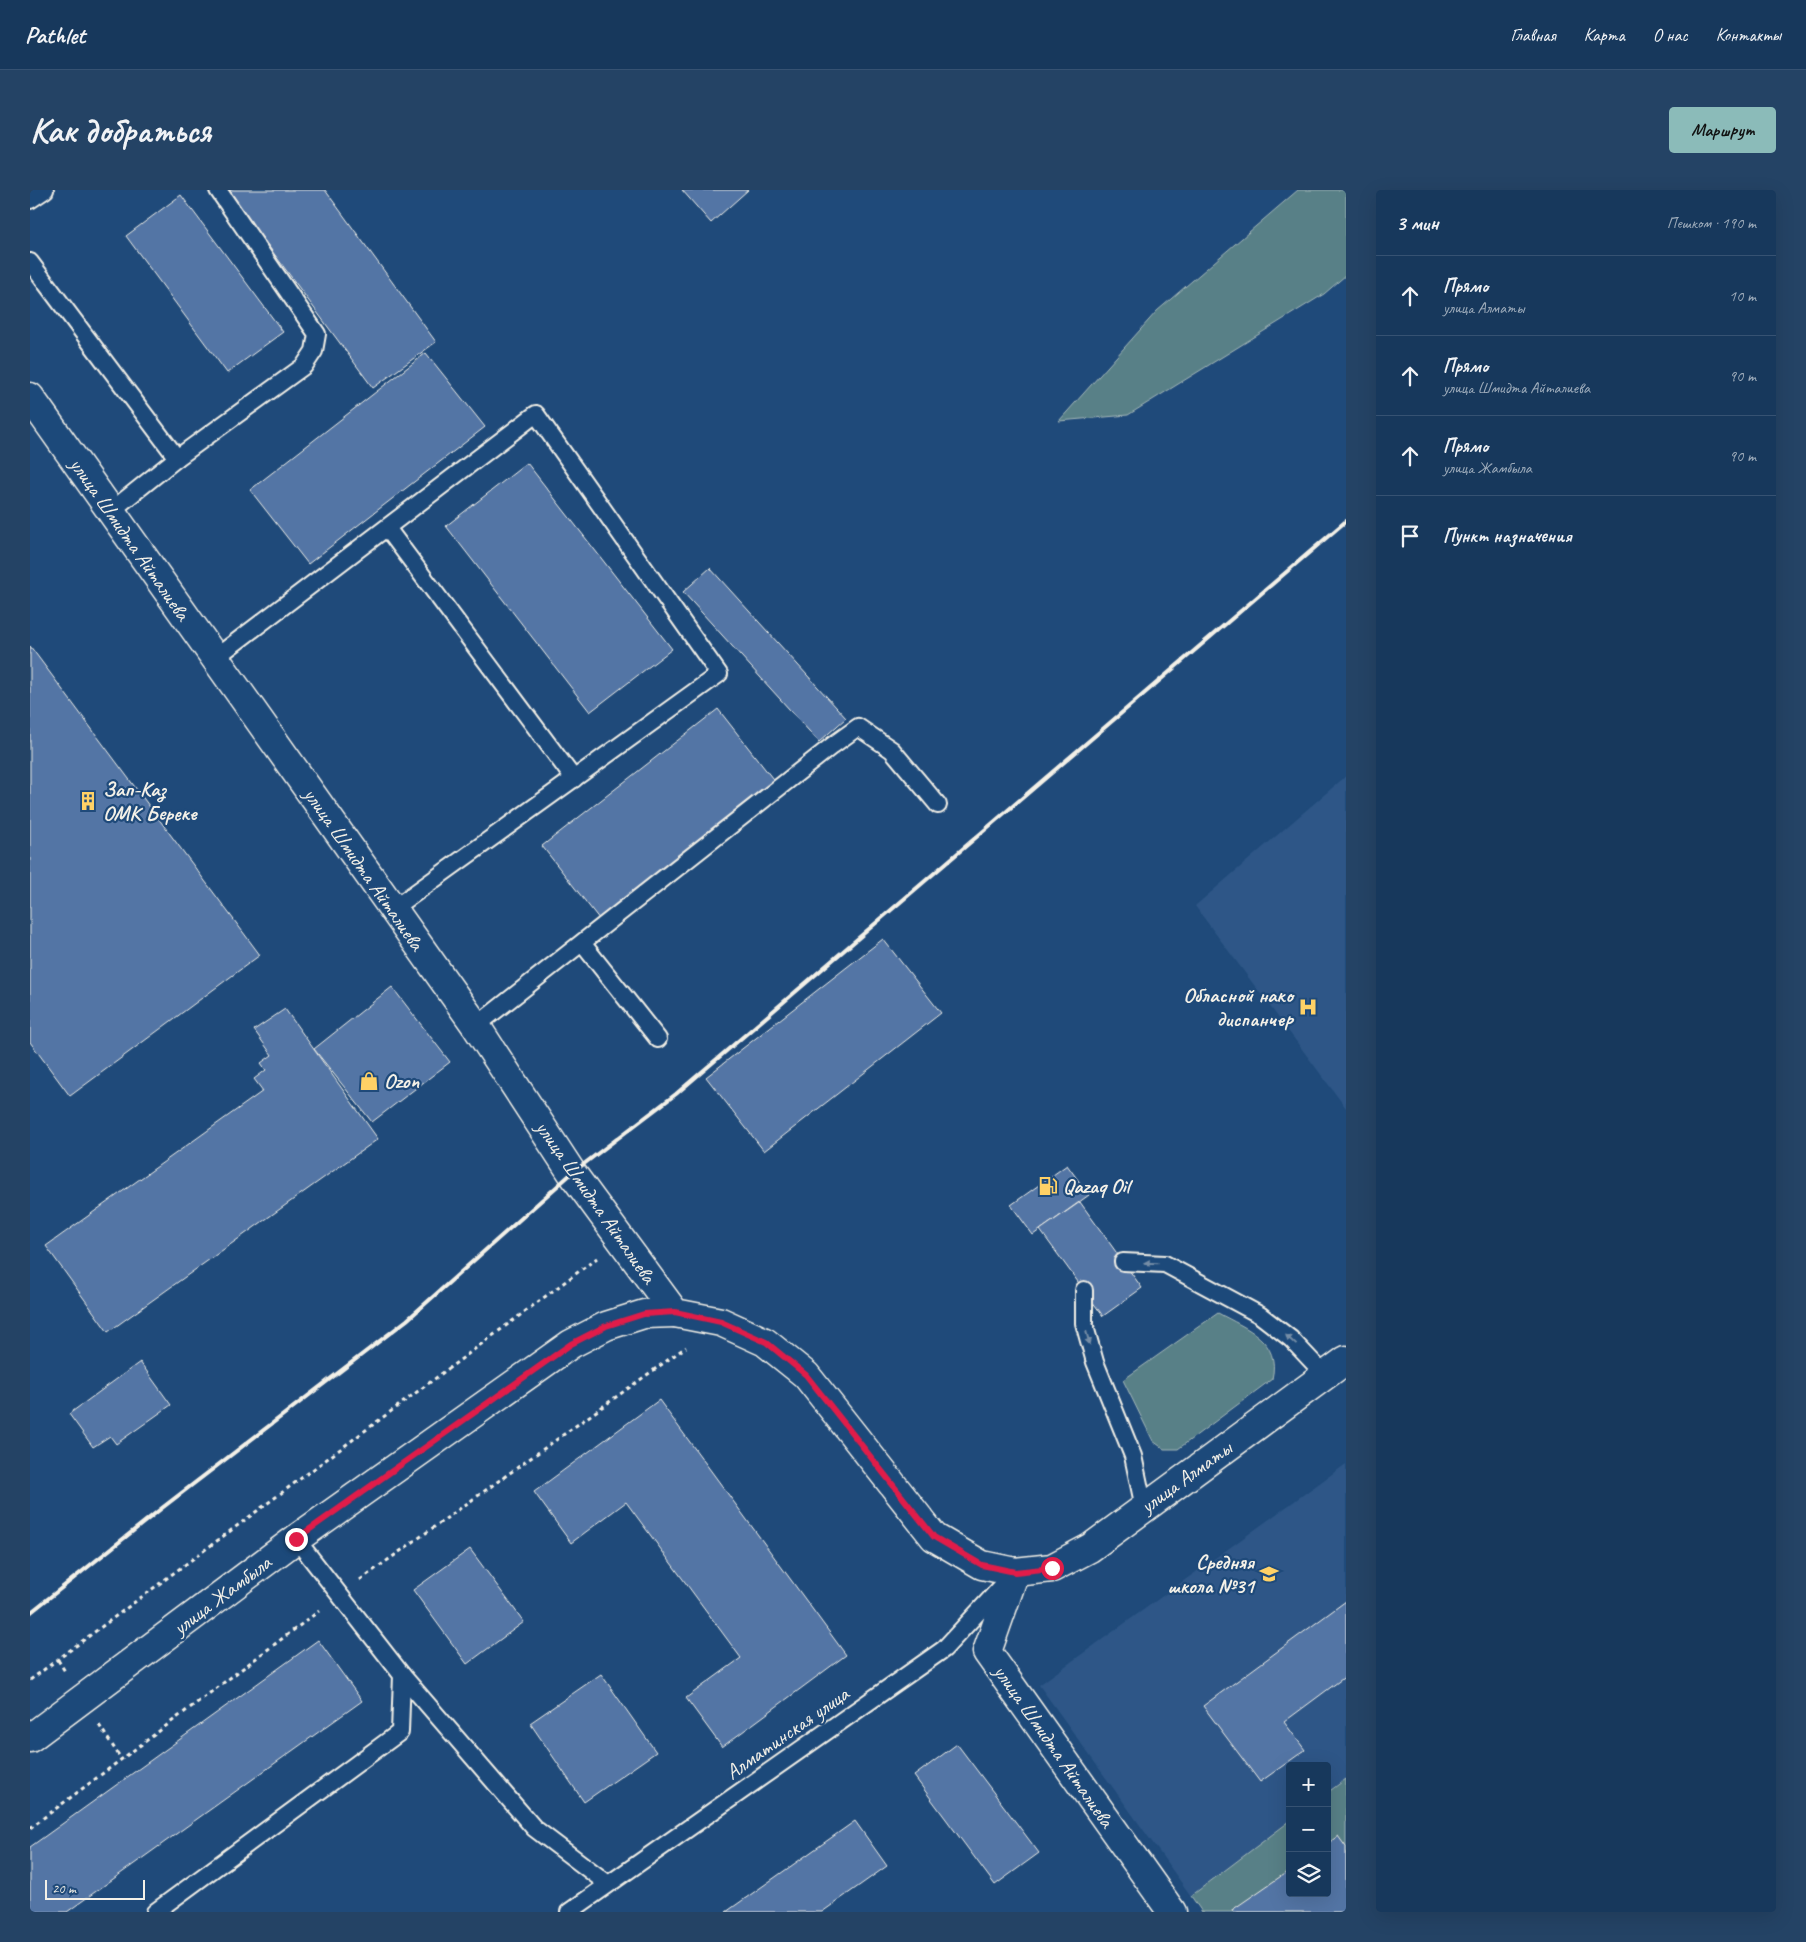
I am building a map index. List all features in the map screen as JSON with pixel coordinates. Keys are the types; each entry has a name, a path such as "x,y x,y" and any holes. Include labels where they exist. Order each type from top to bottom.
{"street":[{"name":"улица Шмидта Айталиева","path":"30,397 476,1026 572,1173 675,1312"},
{"path":"675,1312 721,1322 766,1342 806,1375 934,1537 982,1565 1015,1572"},
{"name":"улица Жамбыла","path":"30,1738 296,1539 571,1344 606,1326 644,1314 675,1312"},
{"name":"улица Алматы","path":"1015,1572 1052,1568 1090,1548 1336,1367"},
{"name":"улица Шмидта Айталиева","path":"1015,1572 987,1652 1172,1912"}],"lane":[{"path":"111,511 177,458 304,366 314,351 317,334 218,190"},
{"path":"30,262 177,458"},
{"path":"215,658 536,414 719,674 393,909"},
{"path":"387,528 574,779"},
{"path":"476,1026 833,745 858,728 892,750 938,805"},
{"path":"582,943 658,1039"},
{"path":"1123,1262 1165,1264 1260,1315 1291,1339 1336,1367"},
{"path":"1084,1290 1084,1323 1095,1362 1133,1456 1144,1508"},
{"path":"296,1539 402,1675 534,1828 608,1884"},
{"name":"Алматинская улица","path":"569,1912 944,1649 1015,1572"},
{"path":"155,1912 400,1732 402,1675"}],"path":[{"path":"30,1680 622,1240"},
{"path":"30,1828 340,1594 721,1322"}],"shaded area":[{"name":"Обласной нако диспанчер","path":"1346,776 1346,1108 1195,906"},
{"name":"Средняя школа №31","path":"1346,1464 1346,1779 1331,1790 1331,1762 1286,1762 1286,1824 1191,1896 1039,1685"}],"green space":[{"path":"1298,190 1346,190 1346,275 1324,294 1128,415 1059,421 1157,311"},
{"path":"1218,1313 1250,1331 1267,1345 1273,1366 1272,1379 1178,1449 1164,1449 1153,1441 1123,1380"},
{"path":"1346,1779 1346,1912 1202,1912 1191,1896 1286,1824 1286,1897 1331,1897 1331,1790"}],"building":[{"path":"227,190 325,190 436,342 373,388"},
{"path":"682,190 748,190 711,223"},
{"path":"181,195 283,332 227,373 126,236"},
{"path":"426,353 485,427 308,564 250,490"},
{"path":"527,463 672,649 590,712 446,526"},
{"path":"710,568 846,718 819,742 683,592"},
{"name":"Зап-Каз ОМК Береке","path":"30,646 260,955 70,1096 30,1042"},
{"path":"718,709 776,783 600,920 542,846"},
{"path":"883,939 941,1013 764,1151 706,1077"},
{"path":"392,987 450,1062 372,1122 314,1049"},
{"path":"285,1009 378,1139 108,1332 46,1246 263,1091 254,1079 266,1070 261,1063 272,1055 254,1030"},
{"path":"1067,1165 1089,1195 1033,1235 1011,1205"},
{"path":"1080,1202 1142,1288 1103,1316 1040,1230"},
{"path":"140,1362 171,1405 116,1444 110,1436 93,1447 69,1414"},
{"path":"659,1400 846,1655 722,1747 686,1698 741,1658 626,1502 571,1543 534,1492"},
{"path":"470,1549 524,1622 467,1664 413,1590"},
{"path":"1346,1601 1346,1676 1284,1722 1305,1750 1260,1782 1203,1706"},
{"path":"318,1640 362,1701 67,1912 30,1912 30,1847"},
{"path":"601,1674 656,1752 584,1802 530,1723"},
{"path":"957,1744 1039,1853 995,1885 914,1776"},
{"path":"855,1821 887,1866 822,1912 726,1912"},
{"path":"1338,1836 1346,1847 1346,1912 1233,1912 1232,1910 1286,1873 1286,1897 1331,1897 1331,1841"}],"railway":[{"path":"30,1613 162,1508 407,1320 572,1173 676,1094 1346,521"}],"place":[{"name":"Зап-Каз ОМК Береке","path":"88,801"},
{"name":"Обласной нако диспанчер","path":"1308,1007"},
{"name":"Ozon","path":"369,1081"},
{"name":"Qazaq Oil","path":"1048,1186"},
{"name":"Средняя школа №31","path":"1269,1574"}],"route":[{"path":"296,1539 571,1344 606,1326 644,1314 675,1312 721,1322 766,1342 806,1375 934,1537 982,1565 1015,1572 1052,1568"}]}
